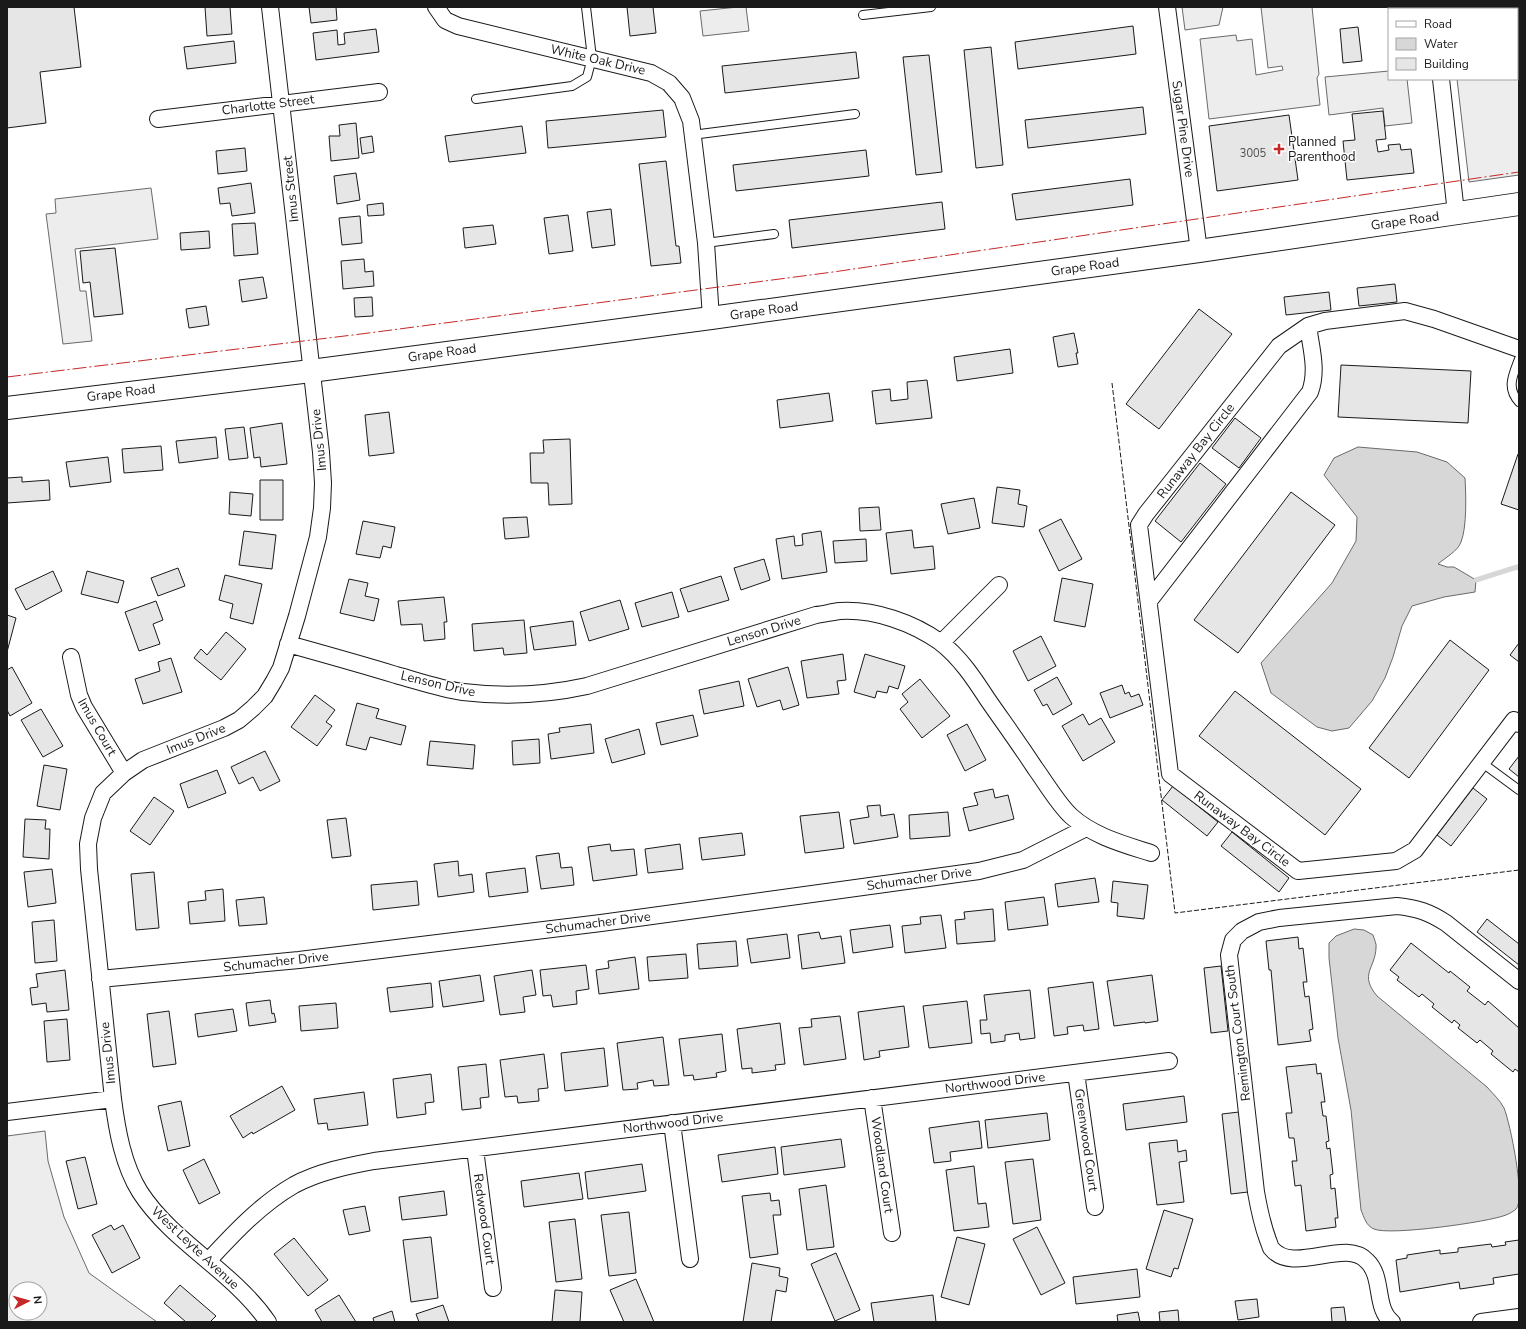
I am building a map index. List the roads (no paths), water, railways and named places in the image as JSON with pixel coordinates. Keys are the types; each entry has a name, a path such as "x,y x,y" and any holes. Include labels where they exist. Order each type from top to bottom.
{"main road":[{"name":"Grape Road","path":"7,408 311,371 711,318 1199,251 1519,204"}],"street":[{"name":"Imus Street","path":"270,7 311,371"},
{"name":"White Oak Drive","path":"436,7 446,20 458,26 651,73 669,83 682,98 691,121 706,242 711,318"},
{"name":"Sugar Pine Drive","path":"1167,7 1199,251"},
{"path":"1441,80 1456,213"},
{"name":"Charlotte Street","path":"158,119 379,92"},
{"name":"Runaway Bay Circle","path":"1519,349 1440,321 1405,311 1325,321 1308,326 1279,346 1139,525 1170,774 1298,871 1396,861 1415,850 1514,720 1519,724"},
{"path":"1148,601 1310,392 1314,381 1315,370 1308,326"},
{"name":"Imus Drive","path":"113,1099 89,870 88,844 93,818 103,793 124,773 143,760 224,728 239,720 261,700 281,668 318,537 322,508 323,483 321,452 311,371"},
{"path":"941,643 999,585"},
{"name":"Lenson Drive","path":"288,644 462,692 491,695 519,695 564,691 587,686 816,615 841,611 868,613 892,618 920,629 941,643 956,657 972,677 1070,816 1086,828 1116,841 1151,852"},
{"name":"Imus Court","path":"71,657 79,695 84,707 124,773"},
{"name":"Schumacher Drive","path":"100,979 307,959 601,923 979,871 1023,860 1086,828"},
{"name":"Remington Court South","path":"1392,1322 1385,1314 1375,1272 1368,1261 1361,1256 1351,1252 1299,1259 1282,1256 1271,1248 1262,1223 1256,1192 1229,955 1233,940 1242,931 1259,922 1279,918 1397,906 1416,908 1433,914 1446,922 1519,981"},
{"name":"Northwood Drive","path":"209,1260 252,1216 271,1200 294,1185 317,1175 347,1166 374,1161 1169,1061"},
{"name":"Greenwood Court","path":"1076,1072 1095,1207"},
{"name":"Woodland Court","path":"872,1098 892,1232"},
{"path":"7,1112 113,1099"},
{"name":"West Leyte Avenue","path":"113,1099 117,1130 124,1152 140,1191 154,1211 248,1297 268,1322"},
{"path":"672,1123 690,1259"},
{"name":"Redwood Court","path":"475,1149 493,1288"},
{"path":"1481,1322 1519,1317"}],"lane":[{"path":"476,99 572,86 587,77 592,58 586,7"},
{"path":"863,16 931,7"},
{"path":"692,135 855,114"},
{"path":"706,242 774,234"},
{"path":"1519,359 1512,379 1512,391 1519,402"},
{"path":"1481,762 1519,790"}],"water":[{"path":"1358,447 1417,452 1447,462 1465,478 1466,502 1463,536 1455,551 1438,564 1447,567 1454,567 1476,580 1475,592 1444,597 1412,606 1402,626 1385,678 1372,701 1349,728 1332,731 1317,727 1271,693 1261,663 1332,583 1356,541 1357,517 1324,475 1334,458"},
{"path":"1354,929 1364,930 1373,935 1376,946 1375,955 1369,972 1369,982 1377,996 1487,1087 1504,1108 1510,1128 1516,1160 1519,1191 1519,1203 1516,1209 1510,1213 1496,1218 1480,1221 1399,1231 1383,1231 1374,1229 1369,1226 1366,1221 1361,1210 1351,1110 1338,1038 1329,958 1329,943 1336,936"}],"waterway":[{"path":"1476,580 1517,567 1519,568"}],"place":[{"name":"Planned Parenthood","path":"1279,149"}]}
